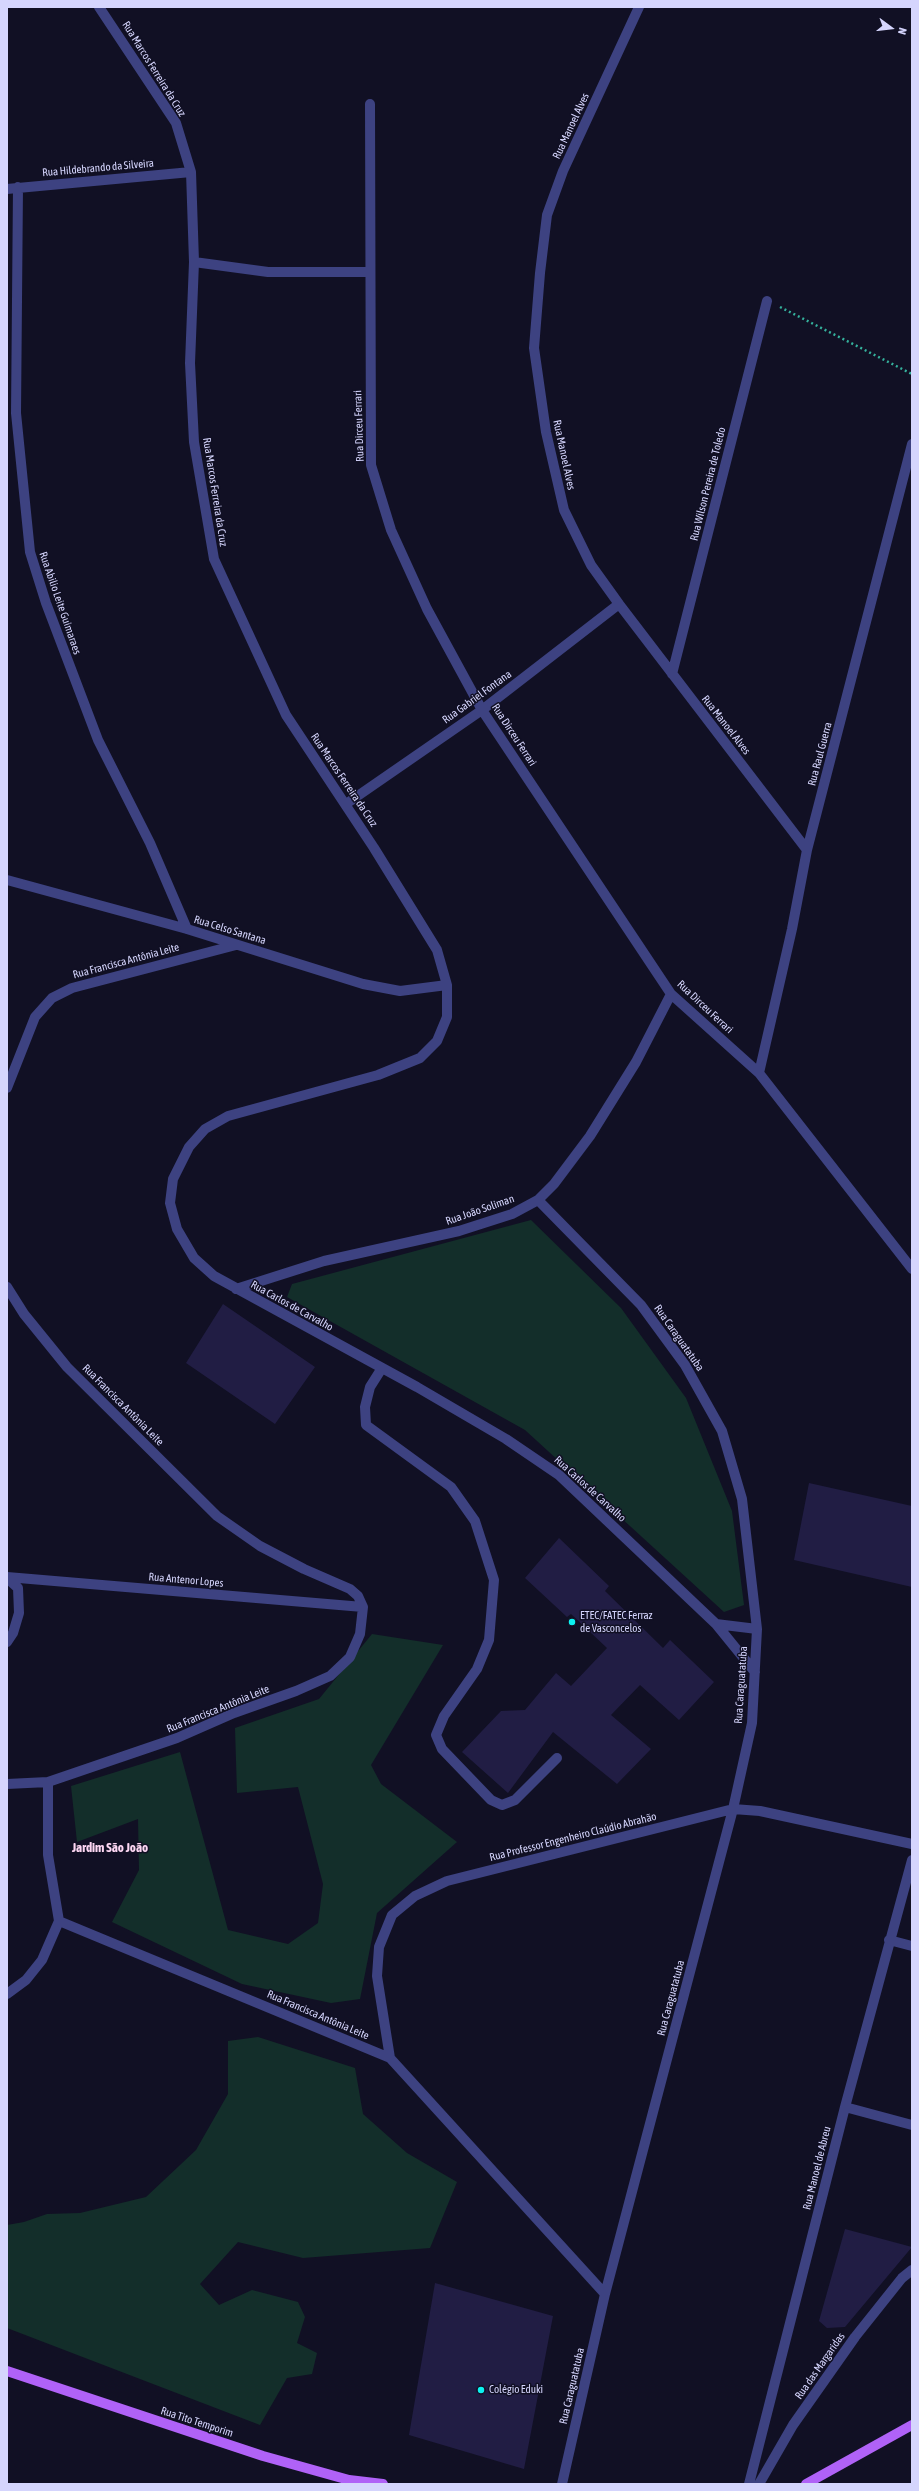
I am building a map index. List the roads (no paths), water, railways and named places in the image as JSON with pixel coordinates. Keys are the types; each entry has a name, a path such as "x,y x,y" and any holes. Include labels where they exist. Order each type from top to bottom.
{"main road":[{"name":"Rua Tito Temporim","path":"7,2372 263,2456 349,2480 383,2484"},
{"path":"806,2484 912,2425"}],"street":[{"name":"Rua Marcos Ferreira da Cruz","path":"100,7 176,123 191,172 194,262 190,363 194,442 214,559 286,715 346,804 437,950 447,985 447,1017"},
{"name":"Rua Manoel Alves","path":"639,7 563,171 547,215 540,273 534,348 546,432 564,510 591,565 672,674 807,850"},
{"name":"Rua Dirceu Ferrari","path":"370,104 371,465 391,530 427,609 482,710 671,994 759,1073 912,1269"},
{"name":"Rua Hildebrando da Silveira","path":"7,189 191,172"},
{"name":"Rua Abilio Leite Guimaraes","path":"18,187 16,413 30,552 48,611 98,740 150,843 187,929"},
{"path":"194,262 268,272 370,272"},
{"name":"Rua Wilson Pereira de Toledo","path":"672,674 767,301"},
{"name":"Rua Raul Guerra","path":"759,1073 792,929 807,850 912,444"},
{"name":"Rua Gabriel Fontana","path":"346,804 482,710 619,604"},
{"name":"Rua Celso Santana","path":"7,880 187,929 363,984 400,991 447,985"},
{"name":"Rua Francisca Antônia Leite","path":"7,1088 35,1017 52,998 72,988 237,944"},
{"name":"Rua João Soliman","path":"236,1289 324,1261 459,1231 512,1214 538,1200 554,1184 590,1136 636,1062 671,994"},
{"name":"Rua Carlos de Carvalho","path":"447,1017 437,1041 420,1058 378,1075 228,1116 205,1129 189,1147 173,1179 170,1204 176,1229 194,1258 214,1276 382,1368 506,1439 559,1475 716,1624 755,1672"},
{"name":"Rua Caraguatatuba","path":"538,1200 641,1305 685,1365 722,1432 742,1499 757,1629 752,1723 733,1809 605,2294 562,2484"},
{"name":"Rua Francisca Antônia Leite","path":"7,1287 24,1314 67,1367 217,1516 260,1546 304,1569 350,1589 358,1596 363,1607 360,1634 350,1657 330,1676 296,1692 234,1713 177,1738 48,1782 7,1784"},
{"path":"382,1368 370,1387 365,1407 366,1425 451,1487 475,1521 494,1580 489,1640 477,1669 444,1716 436,1735 442,1749 491,1800 502,1805 515,1800 557,1758"},
{"path":"7,1577 18,1588 19,1613 13,1633 7,1642"},
{"name":"Rua Antenor Lopes","path":"7,1577 363,1607"},
{"path":"716,1624 757,1629"},
{"path":"7,1994 26,1980 42,1960 59,1920 48,1855 48,1782"},
{"name":"Rua Professor Engenheiro Claúdio Abrahão","path":"390,2058 377,1976 379,1947 392,1915 415,1896 447,1881 733,1809 760,1811 912,1844"},
{"name":"Rua Manoel de Abreu","path":"749,2484 845,2108 889,1940 912,1860"},
{"name":"Rua Francisca Antônia Leite","path":"59,1920 390,2058"},
{"path":"889,1940 912,1946"},
{"path":"390,2058 605,2294"},
{"path":"845,2108 912,2125"},
{"name":"Rua das Margaridas","path":"759,2484 793,2425 855,2337 902,2278 912,2270"}],"place":[{"name":"ETEC/FATEC Ferraz de Vasconcelos","path":"572,1622"},
{"name":"Colégio Eduki","path":"481,2390"}],"district":[{"name":"Jardim São João","path":"110,1848"}]}
